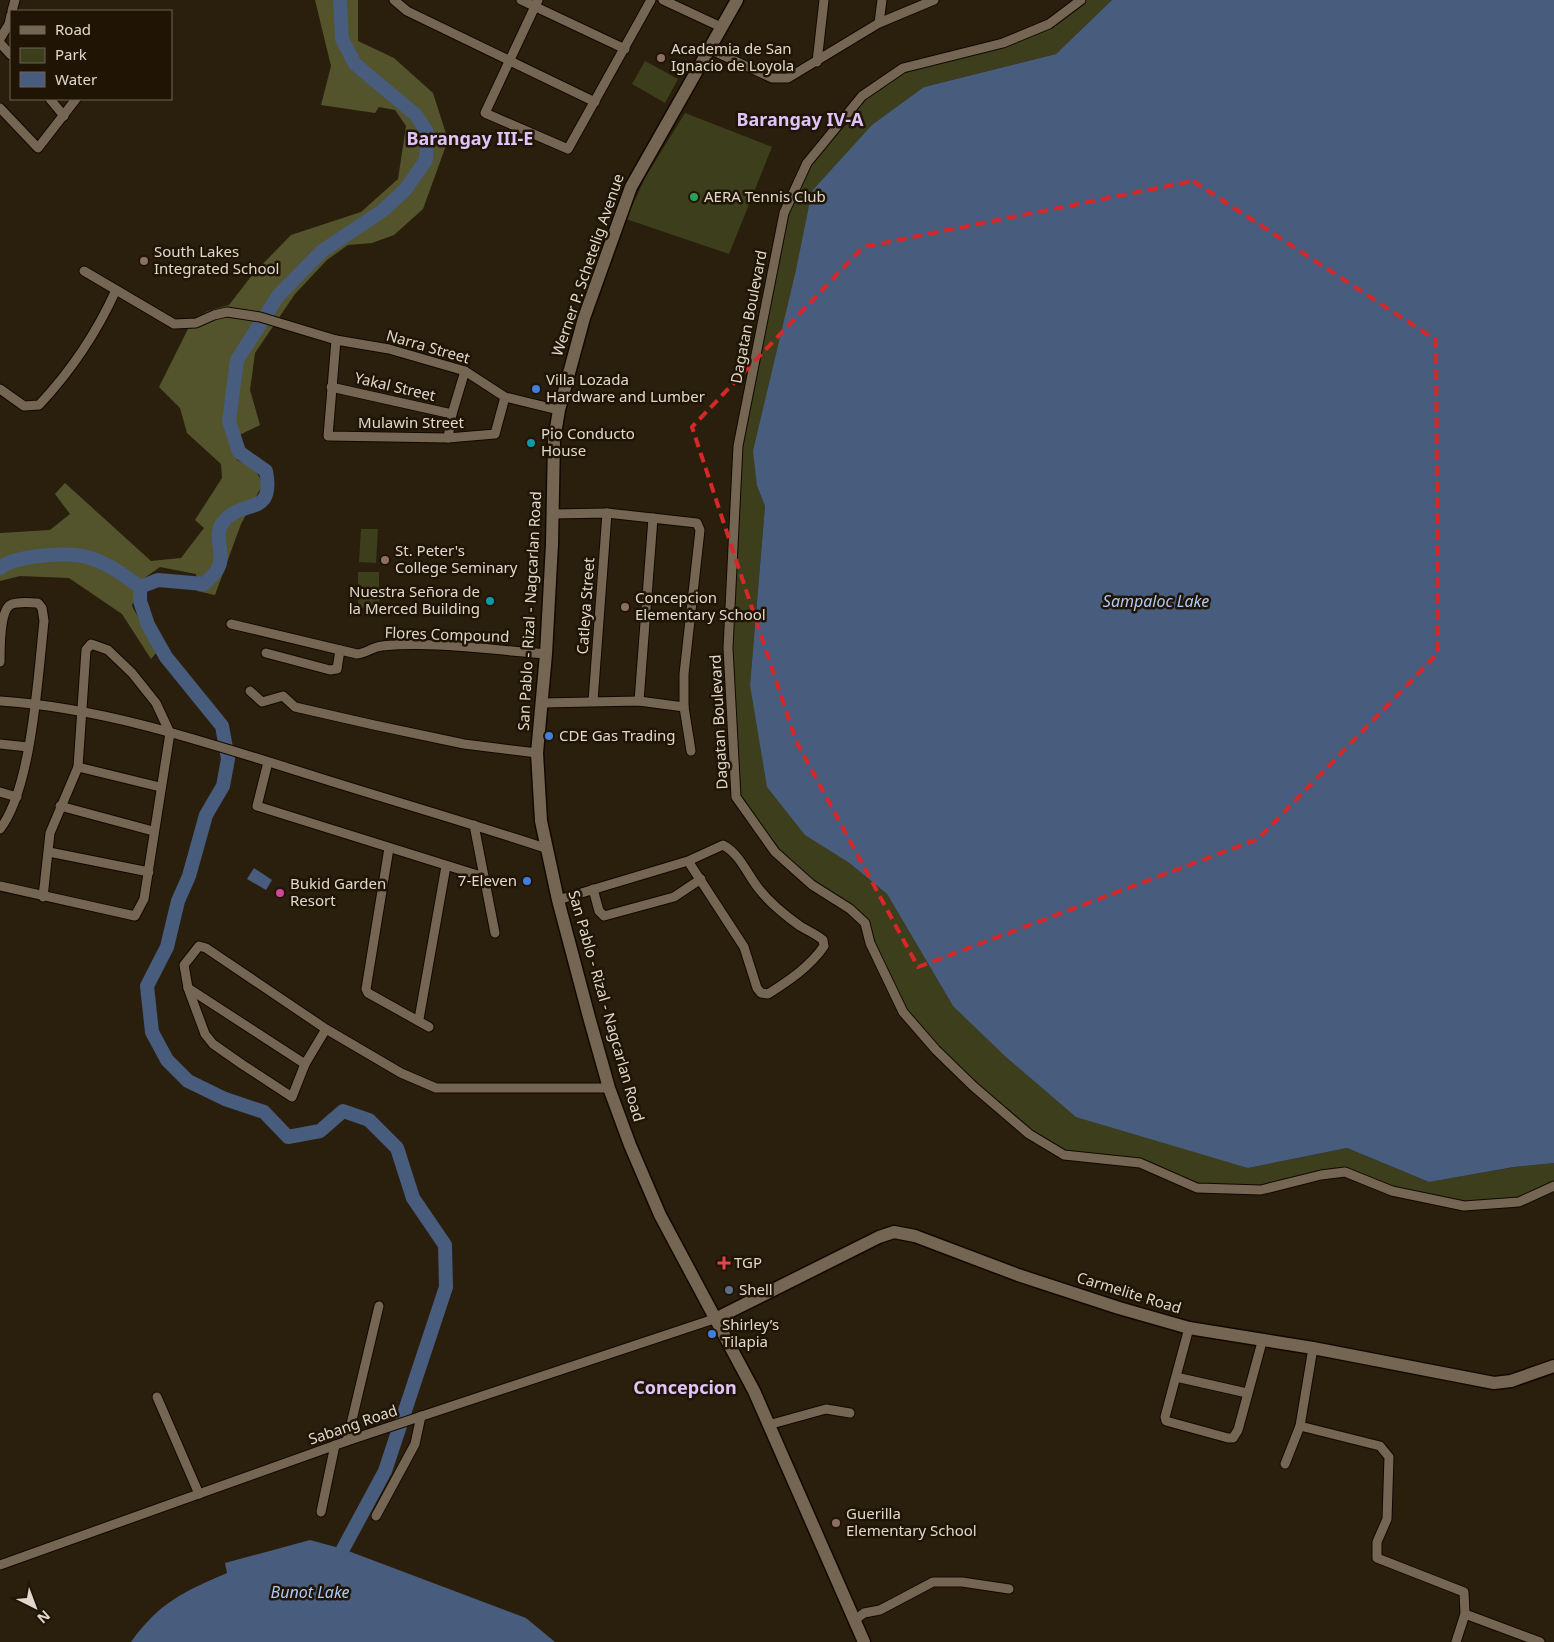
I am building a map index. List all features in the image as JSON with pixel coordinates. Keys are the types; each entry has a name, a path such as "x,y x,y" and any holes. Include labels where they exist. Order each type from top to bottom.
{"main road":[{"name":"Werner P. Schetelig Avenue","path":"553,476 554,440 559,410 584,318 630,188 737,0"},
{"name":"San Pablo - Rizal - Nagcarlan Road","path":"553,476 546,654 537,754 541,821 545,848 558,900 609,1088 630,1145 660,1215 717,1318 754,1391 864,1642"},
{"name":"Carmelite Road","path":"717,1318 879,1237 894,1232 921,1238 1018,1275 1119,1308 1189,1328 1262,1342 1313,1348 1494,1383 1511,1381 1554,1366"}],"street":[{"path":"394,0 407,11 594,102"},
{"path":"521,0 536,4 625,49"},
{"path":"536,4 485,113 568,149 651,0"},
{"path":"663,0 722,27"},
{"path":"817,62 824,0"},
{"path":"879,23 882,0"},
{"path":"709,49 772,78 788,78 879,23 934,0"},
{"name":"Dagatan Boulevard","path":"1081,0 1050,24 1003,43 903,68 862,96 807,163 784,213 738,446 728,648 736,797 775,852 812,885 850,909 865,923 870,943 903,1012 929,1042 973,1086 1029,1134 1064,1155 1140,1163 1197,1188 1261,1190 1321,1175 1345,1172 1392,1191 1464,1206 1519,1202 1554,1186"},
{"path":"10,21 0,41 10,54"},
{"path":"51,100 64,116"},
{"path":"0,108 38,148 75,100"},
{"name":"Narra Street","path":"84,271 174,324 196,323 214,315 227,312 260,317 336,340 389,349 465,371 505,397 559,410"},
{"path":"0,390 24,406 39,405 52,391 95,333 116,290"},
{"path":"331,386 336,340"},
{"path":"448,438 452,414 465,371"},
{"name":"Yakal Street","path":"331,386 452,414"},
{"name":"Mulawin Street","path":"331,386 328,436 448,438 495,434 505,397"},
{"path":"553,514 607,513 697,523 700,530 684,674 684,707 690,751"},
{"name":"Catleya Street","path":"593,700 607,513"},
{"path":"639,701 653,518"},
{"path":"0,662 1,621 6,608 12,604 38,603 42,608 44,621 28,747 17,797 0,829"},
{"name":"Flores Compound","path":"231,624 340,650 364,653 373,647 413,644 546,654"},
{"path":"0,887 43,897 135,916 144,899 153,831 170,733 156,703 132,673 108,650 91,644 86,650 78,767 50,833 43,897"},
{"path":"266,653 330,670 337,669 340,650"},
{"path":"250,691 262,702 283,696 295,706 374,725 464,744 537,754"},
{"path":"542,703 593,700 639,701 684,707"},
{"path":"0,701 34,703 82,711 170,733 545,848"},
{"path":"0,744 28,747"},
{"path":"268,762 256,806 484,877"},
{"path":"78,767 160,787"},
{"path":"0,792 17,797"},
{"path":"60,806 153,831"},
{"path":"474,825 495,933"},
{"path":"558,900 688,861 722,845 730,849 760,890 800,926 818,935 823,940 824,946 819,954 780,986 768,994 761,993 757,988 744,946 688,861"},
{"path":"390,848 366,989 368,993 429,1026"},
{"path":"49,852 149,872"},
{"path":"419,1019 446,866"},
{"path":"593,889 600,911 604,916 674,897 701,880"},
{"path":"326,1029 305,1064 292,1097 213,1044 205,1034 188,988 184,965 199,946 326,1029 401,1073 436,1088 609,1088"},
{"path":"188,988 305,1064"},
{"path":"347,1441 378,1306"},
{"name":"Sabang Road","path":"0,1566 335,1445 717,1318"},
{"path":"1189,1328 1165,1416 1166,1421 1228,1438 1235,1436 1262,1342"},
{"path":"1285,1464 1300,1426 1313,1348"},
{"path":"1176,1377 1247,1393"},
{"path":"157,1397 199,1494"},
{"path":"768,1425 826,1409 850,1413"},
{"path":"376,1516 415,1444 421,1416"},
{"path":"1300,1426 1380,1446 1388,1457 1386,1519 1377,1542 1377,1558 1464,1592 1465,1614 1456,1642"},
{"path":"321,1512 335,1445"},
{"path":"855,1620 864,1613 880,1610 933,1582 962,1582 1009,1589"},
{"path":"1465,1614 1540,1642"}],"highlighted area":[{"path":"1193,181 1436,340 1438,653 1258,839 918,967 796,741 692,427 863,247"}],"green space":[{"path":"315,0 358,0 358,41 394,58 433,93 448,140 423,209 394,235 372,243 348,245 327,260 295,294 255,353 250,390 260,425 229,440 237,460 255,469 263,484 241,524 215,595 197,591 196,574 160,567 140,581 132,606 157,652 151,659 122,614 69,578 20,576 0,581 0,533 50,530 70,514 55,494 65,483 151,561 181,558 204,528 195,520 222,478 221,464 187,433 180,408 159,387 193,319 208,311 229,305 253,274 291,235 361,212 398,179 406,126 395,110 379,107 375,113 321,105 331,66"},
{"path":"1081,0 1112,0 1056,54 924,87 812,191 757,486 765,506 750,685 848,862 887,894 953,1006 1248,1168 1347,1148 1429,1182 1515,1167 1554,1163 1554,1186 1519,1202 1464,1206 1392,1191 1345,1172 1261,1190 1197,1188 1140,1163 1064,1155 1029,1134 903,1012 865,923 775,852 736,797 728,648 738,446 784,213 807,163 862,96 903,68 1003,43 1049,24"},
{"path":"645,61 678,79 665,103 632,84"},
{"name":"AERA Tennis Club","path":"685,113 772,147 729,254 626,219 646,176"},
{"path":"361,529 378,529 376,563 359,562"},
{"path":"358,572 379,572 379,607 358,608"}],"water":[{"name":"Sampaloc Lake","path":"1112,0 1554,0 1554,1163 1514,1167 1429,1182 1347,1148 1248,1168 1076,1117 1006,1057 953,1006 887,894 848,862 805,835 767,787 750,685 765,506 757,486 753,451 796,270 812,191 872,125 924,87 1056,54"},
{"path":"254,868 272,880 266,890 247,879"},
{"name":"Bunot Lake","path":"310,1540 343,1549 526,1618 555,1642 131,1642 152,1617 173,1600 227,1573 225,1563"}],"waterway":[{"path":"140,587 158,580 204,584 213,576 220,564 219,534 223,522 231,515 261,501 266,495 268,486 266,471 239,452 229,421 237,360 278,296 322,251 382,211 405,190 426,160 427,132 416,115 355,64 342,39 340,0"},
{"path":"0,568 30,557 81,556 97,560 140,587"},
{"path":"140,587 140,601 148,625 166,657 222,726 228,759 223,786 206,815 189,876 178,901 167,947 147,986 152,1032 167,1060 188,1081 225,1099 264,1112 288,1137 320,1131 343,1111 369,1120 397,1148 413,1198 445,1245 446,1287 385,1471 343,1549"}],"place":[{"name":"Academia de San Ignacio de Loyola","path":"661,58"},
{"name":"AERA Tennis Club","path":"694,197"},
{"name":"South Lakes Integrated School","path":"144,261"},
{"name":"Villa Lozada Hardware and Lumber","path":"536,389"},
{"name":"Pio Conducto House","path":"531,443"},
{"name":"St. Peter's College Seminary","path":"385,560"},
{"name":"Nuestra Señora de la Merced Building","path":"490,601"},
{"name":"Concepcion Elementary School","path":"625,607"},
{"name":"CDE Gas Trading","path":"549,736"},
{"name":"7-Eleven","path":"527,881"},
{"name":"Bukid Garden Resort","path":"280,893"},
{"name":"TGP","path":"724,1263"},
{"name":"Shell","path":"729,1290"},
{"name":"Shirley’s Tilapia","path":"712,1334"},
{"name":"Guerilla Elementary School","path":"836,1523"}],"district":[{"name":"Barangay IV-A","path":"800,120"},
{"name":"Barangay III-E","path":"470,139"},
{"name":"Concepcion","path":"685,1388"}]}
